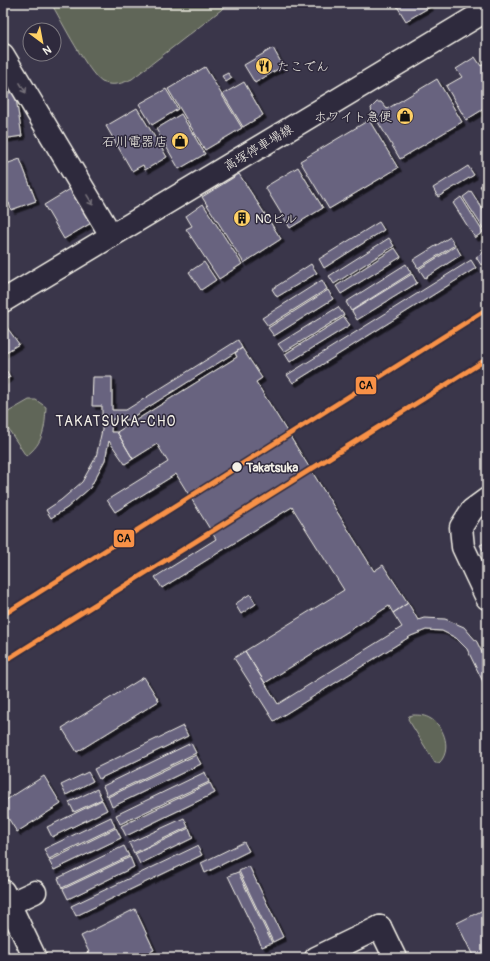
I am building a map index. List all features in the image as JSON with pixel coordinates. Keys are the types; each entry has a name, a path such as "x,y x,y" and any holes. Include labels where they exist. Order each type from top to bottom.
{"main road":[{"name":"高塚停車場線","path":"3,301 487,10"},
{"path":"3,54 111,235"},
{"path":"487,499 472,510 460,527 463,547 487,598"},
{"path":"35,892 6,897 35,958"},
{"path":"316,958 380,927 394,958"}],"green space":[{"path":"51,3 230,3 132,79 114,84 102,82 96,77 75,46"},
{"path":"29,400 36,400 46,407 44,428 40,440 37,446 26,456 3,421 3,415"},
{"path":"420,715 431,719 443,733 446,746 443,758 439,763 435,763 408,719 409,716"}],"building":[{"path":"395,3 428,3 430,7 406,21"},
{"name":"たこでん","path":"273,48 283,66 255,83 244,65"},
{"path":"475,57 481,66 487,62 487,107 466,120 446,86 462,77 456,69"},
{"path":"205,67 242,128 205,150 168,89"},
{"path":"228,73 232,78 226,82 222,76"},
{"path":"437,79 462,122 400,159 371,108 377,102 381,102 387,109"},
{"path":"244,82 263,115 243,127 223,94"},
{"path":"166,89 178,109 152,125 139,104"},
{"path":"15,92 22,136 3,139 3,94"},
{"path":"137,108 167,157 145,170 143,165 132,171 106,126"},
{"name":"石川電器店","path":"181,114 205,154 179,169 156,129"},
{"path":"369,120 398,168 329,209 300,161"},
{"path":"20,159 36,201 11,210 9,203 3,205 3,165"},
{"path":"468,166 474,175 438,197 433,188"},
{"path":"298,167 323,208 290,228 265,187"},
{"name":"NCビル","path":"239,174 281,239 244,263 202,197"},
{"path":"487,182 487,196 480,186"},
{"path":"72,188 93,222 64,239 44,205"},
{"path":"471,191 487,216 487,230 485,231 463,197"},
{"path":"461,197 483,232 475,238 453,203"},
{"path":"203,204 242,264 219,279 186,229 192,226 186,216"},
{"path":"379,222 384,230 324,268 319,259"},
{"path":"450,237 455,245 418,268 413,260"},
{"path":"389,238 394,246 334,284 329,276"},
{"path":"456,246 461,255 425,278 419,269"},
{"path":"395,248 401,257 341,294 336,286"},
{"path":"487,250 487,261 481,265 476,257"},
{"path":"471,260 476,268 293,383 287,375"},
{"path":"204,262 216,280 201,290 189,272"},
{"path":"311,264 317,273 277,297 272,289"},
{"path":"406,264 411,273 351,311 346,302"},
{"path":"412,274 417,283 357,320 352,311"},
{"path":"322,280 327,289 268,326 262,318"},
{"path":"328,290 333,299 274,336 268,328"},
{"path":"338,307 344,315 284,352 278,344"},
{"path":"344,317 350,325 290,362 285,354"},
{"path":"3,322 19,344 3,354"},
{"path":"238,340 242,348 128,420 112,419 111,432 117,432 133,459 125,464 109,441 105,460 90,488 67,508 51,518 46,510 61,500 82,482 96,457 102,430 102,406 92,406 93,377 112,377 112,410 126,410"},
{"path":"242,348 262,378 256,382 374,571 383,565 408,603 393,613 389,606 265,683 245,651 344,590 292,507 162,588 155,577 216,539 176,474 115,512 107,500 168,462 157,444 133,459 117,432 237,357 235,353"},
{"path":"3,365 10,377 3,381"},
{"path":"487,542 487,558 480,545"},
{"path":"250,594 256,604 241,614 235,604"},
{"path":"408,603 418,620 424,618 445,619 464,627 477,642 487,663 487,690 467,649 456,638 442,631 426,630 411,636 274,721 234,658 245,651 278,704 402,627 393,613"},
{"path":"144,677 159,701 77,752 62,728"},
{"path":"183,726 188,736 99,779 94,769"},
{"path":"191,743 196,753 107,796 103,786"},
{"path":"196,755 201,764 112,807 108,797"},
{"path":"88,772 93,781 66,795 61,785"},
{"path":"205,772 209,782 120,824 116,815"},
{"path":"44,776 61,804 17,832 3,810 3,802"},
{"path":"210,783 215,793 126,836 121,826"},
{"path":"97,789 102,799 74,812 69,802"},
{"path":"102,800 107,810 52,837 47,827"},
{"path":"111,817 115,827 49,859 44,849"},
{"path":"184,818 188,827 134,853 129,843"},
{"path":"116,828 121,838 54,870 49,861"},
{"path":"189,828 193,838 140,864 135,854"},
{"path":"244,842 249,851 205,873 201,863"},
{"path":"124,846 129,856 62,888 58,878"},
{"path":"197,846 202,855 76,916 71,906"},
{"path":"130,857 134,867 68,899 63,889"},
{"path":"249,866 283,937 273,942 239,871"},
{"path":"238,872 272,943 262,947 228,876"},
{"path":"135,909 154,950 137,958 83,958 82,955 89,952 81,936"},
{"path":"485,909 487,914 487,958 474,958 457,923"}],"transit line":[{"name":"CA","path":"3,615 487,309"},
{"name":"CA","path":"3,662 487,359"}],"place":[{"name":"たこでん","path":"264,66"},
{"name":"ホワイト急便","path":"405,116"},
{"name":"石川電器店","path":"180,141"},
{"name":"NCビル","path":"242,218"},
{"name":"Takatsuka","path":"237,467"}],"district":[{"name":"TAKATSUKA-CHO","path":"116,421"}]}
